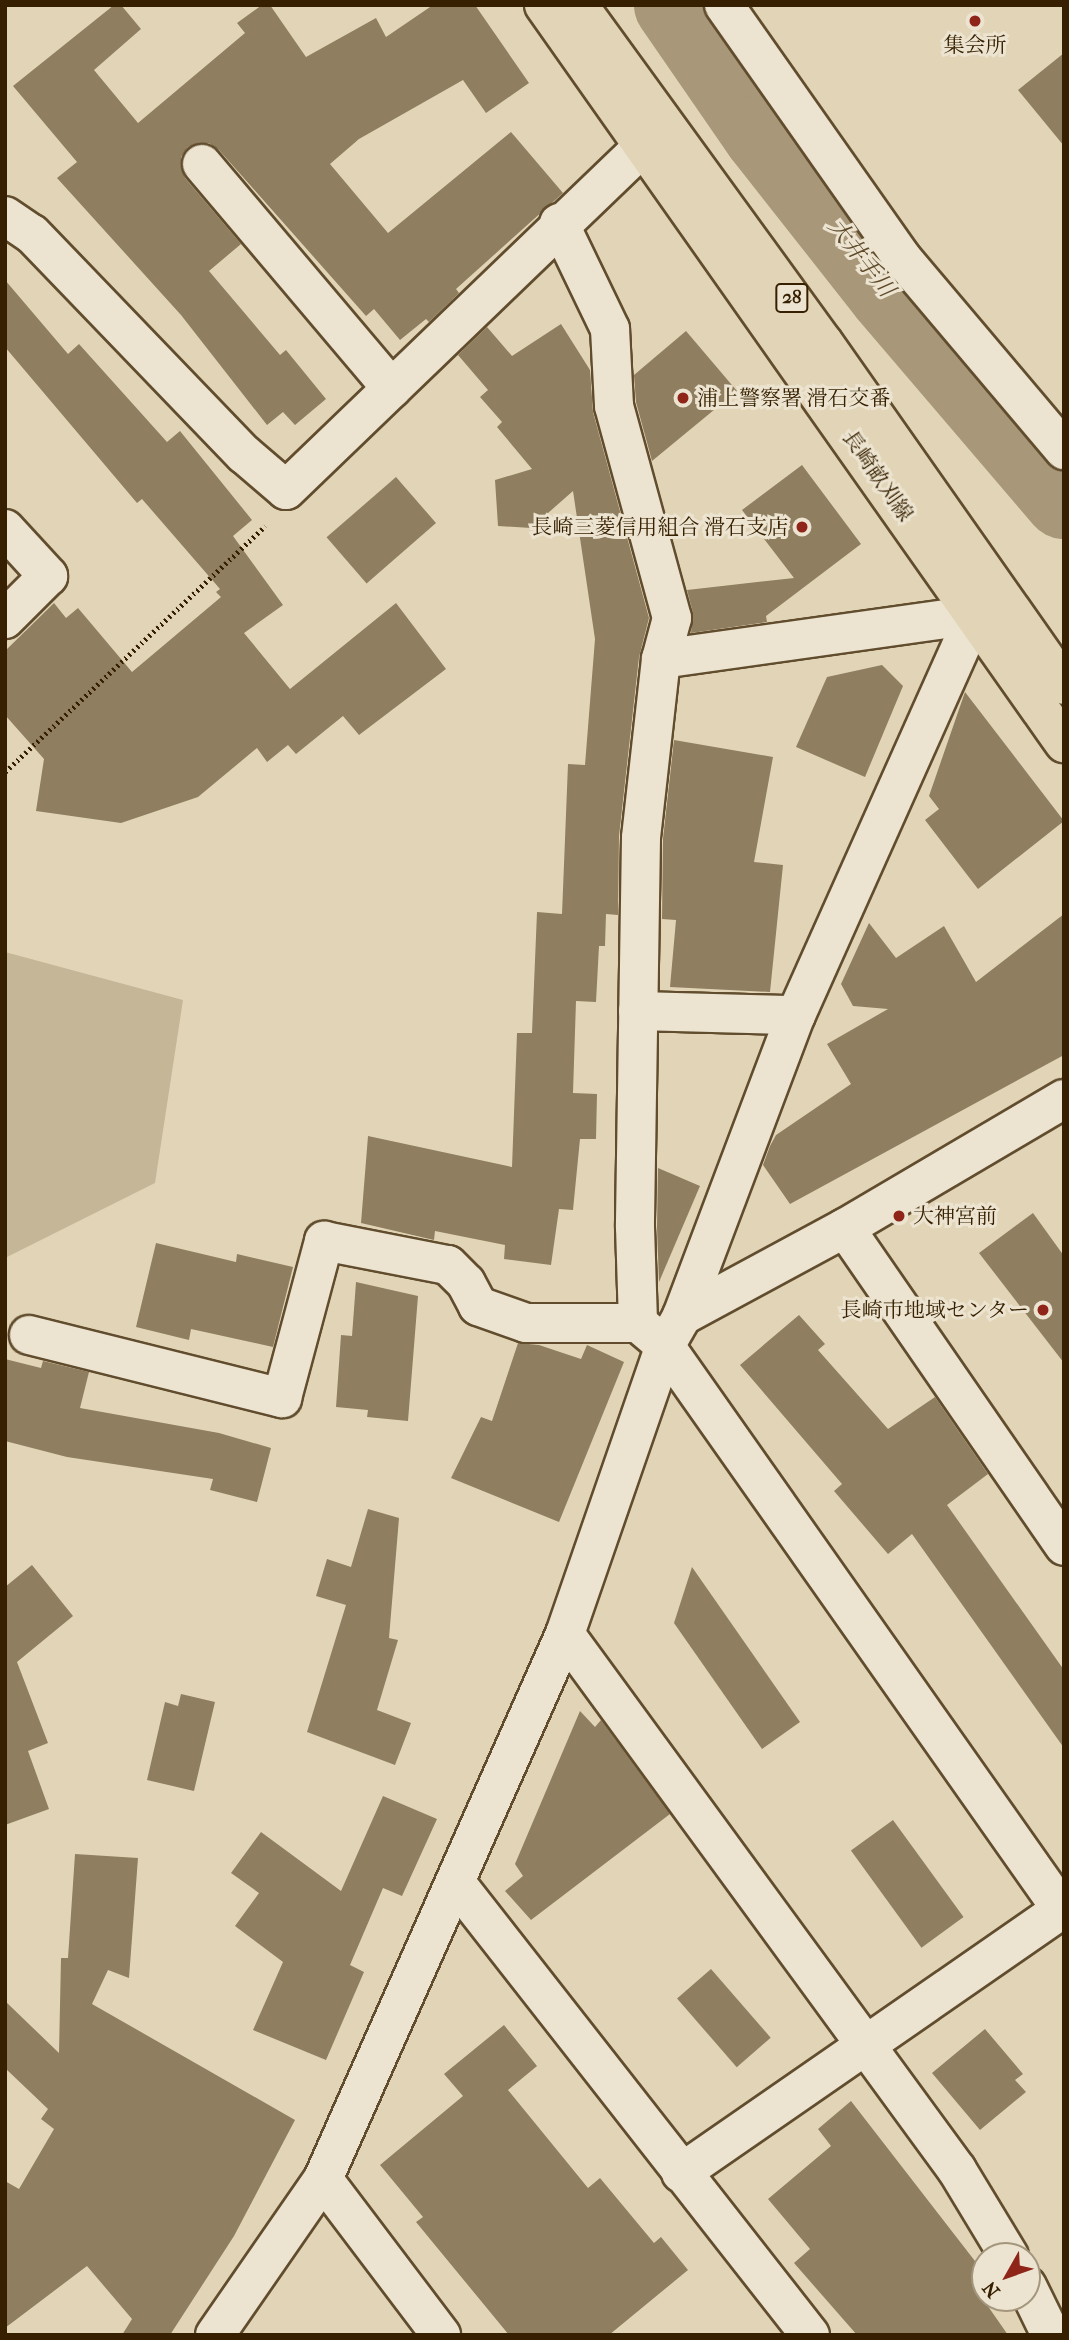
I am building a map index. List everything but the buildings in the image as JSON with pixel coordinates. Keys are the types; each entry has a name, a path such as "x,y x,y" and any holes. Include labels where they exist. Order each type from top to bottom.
{"main road":[{"name":"長崎畝刈線","path":"544,5 1064,743"},
{"name":"長崎畝刈線","path":"578,5 815,331 1064,685"}],"street":[{"path":"724,5 901,257 1064,450"},
{"path":"5,216 32,234 244,454 286,490 559,223 644,146"},
{"path":"202,164 392,389"},
{"path":"559,223 610,329 614,406 672,618 661,659 642,838 638,1011 662,1328 1062,1911 681,2174"},
{"path":"5,529 48,576 5,619"},
{"path":"661,659 975,615"},
{"path":"215,2335 323,2179 456,1883 565,1634 662,1328 796,1015 975,615"},
{"path":"638,1011 796,1015"},
{"path":"29,1335 282,1398 324,1241 448,1265 466,1283 478,1306 526,1323 662,1328 845,1228 1064,1099"},
{"path":"845,1228 1064,1546"},
{"path":"565,1634 957,2171 1000,2242"},
{"path":"456,1883 681,2174 810,2335"},
{"path":"323,2179 441,2335"},
{"path":"1040,2312 1051,2335"}],"path":[{"path":"5,772 276,515 286,490"}],"shaded area":[{"path":"5,952 183,1000 155,1183 5,1258"}],"waterway":[{"name":"大井手川","path":"674,5 763,134 888,293 1064,499"}],"place":[{"name":"集会所","path":"975,21"},
{"name":"浦上警察署 滑石交番","path":"683,398"},
{"name":"長崎三菱信用組合 滑石支店","path":"802,527"},
{"name":"大神宮前","path":"899,1216"},
{"name":"長崎市地域センター","path":"1043,1310"}]}
